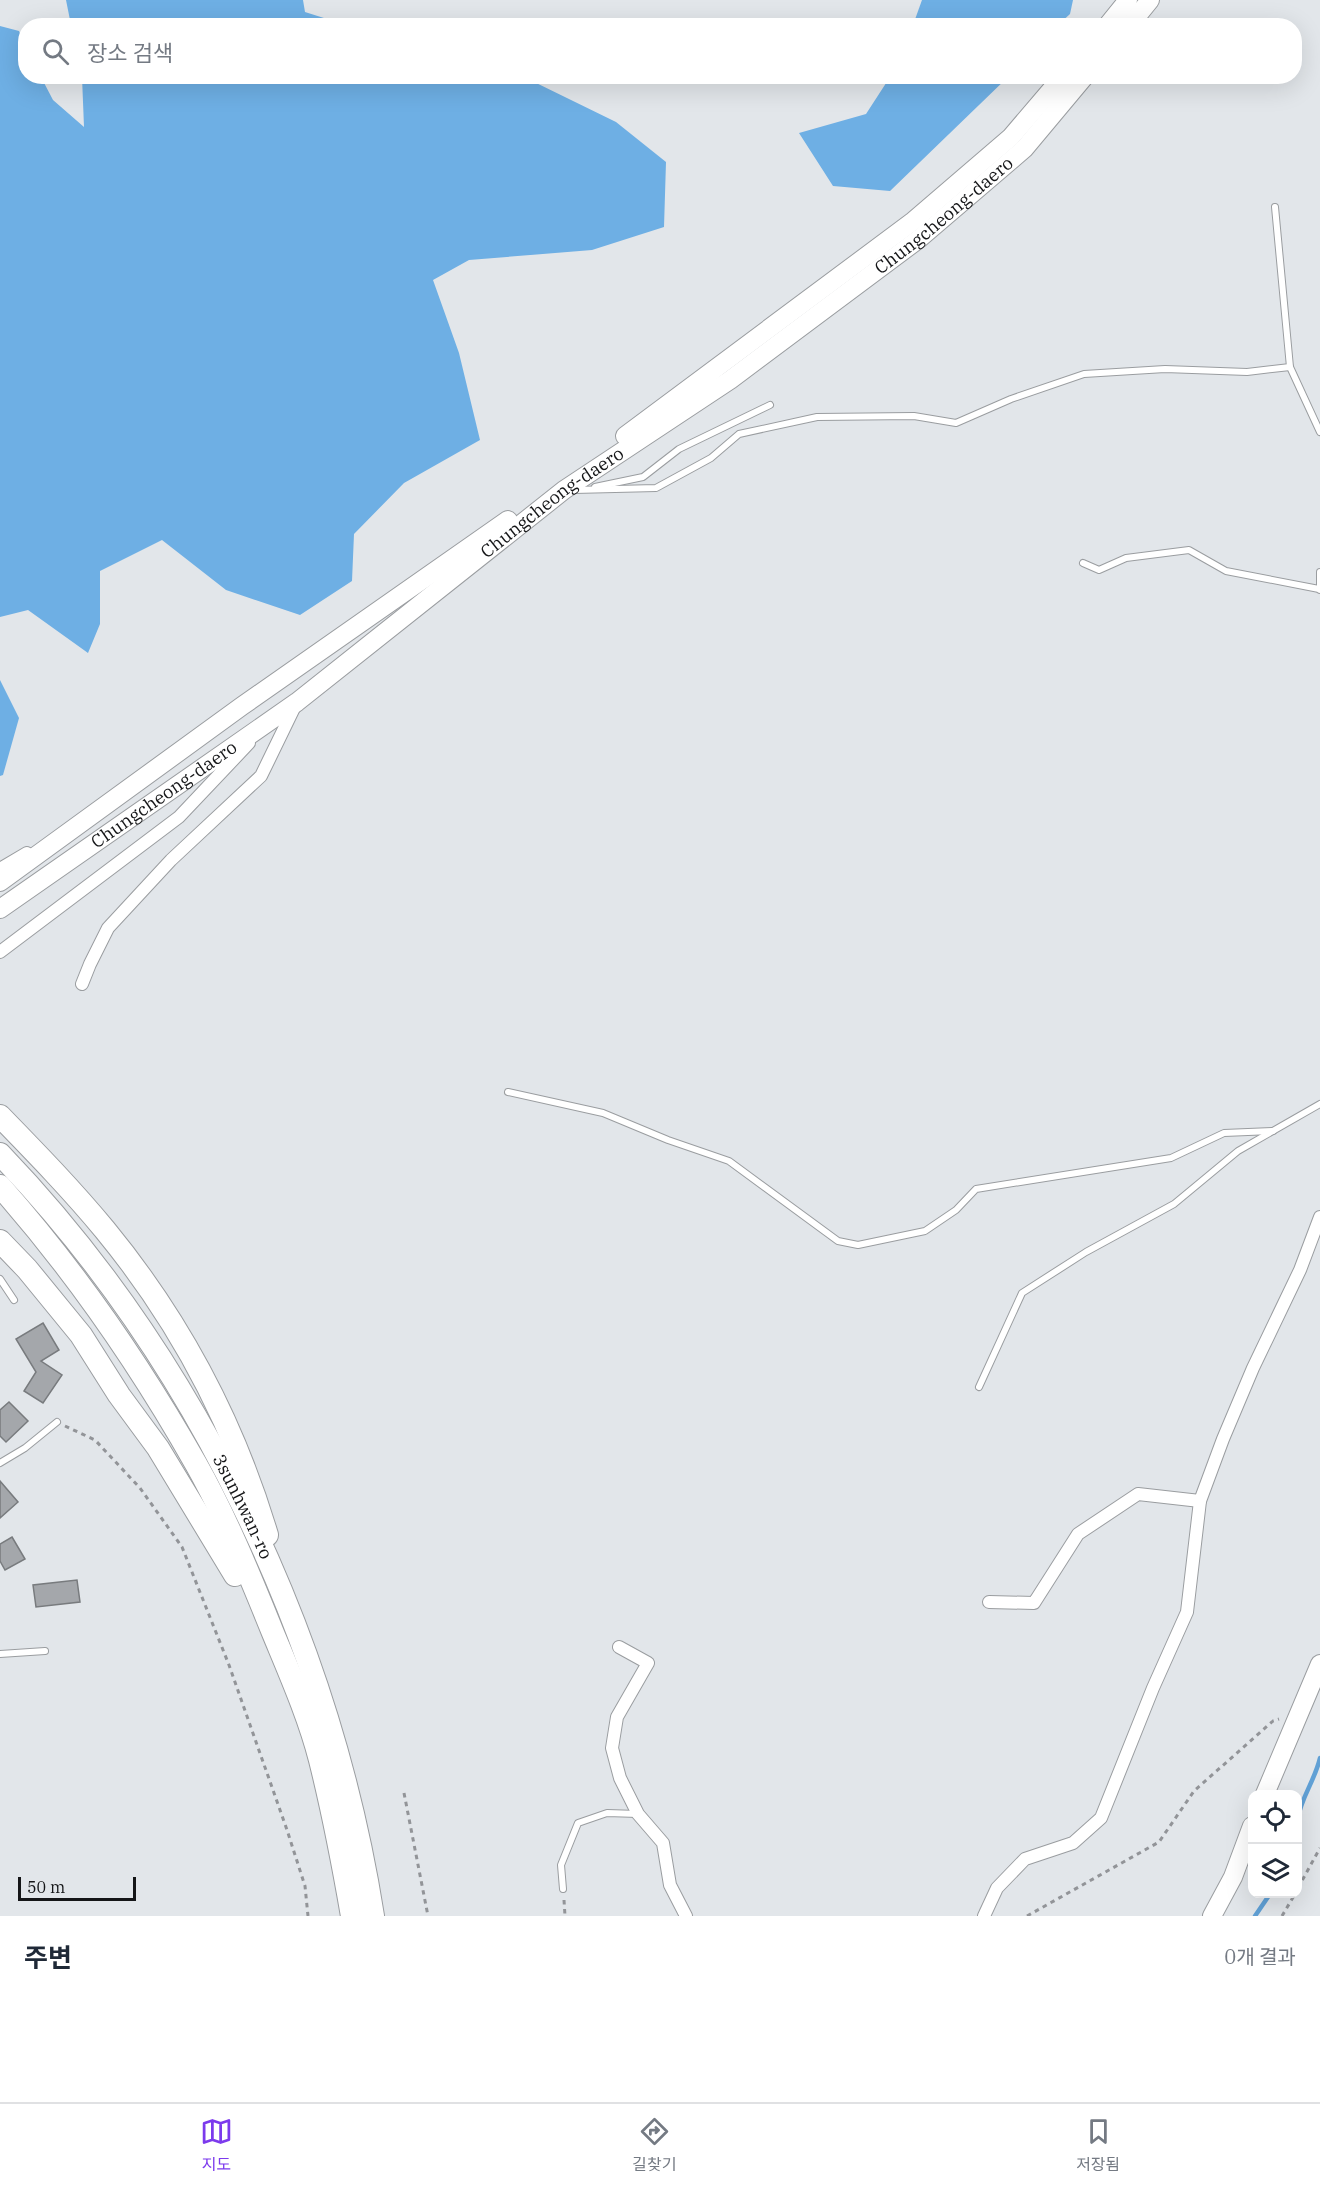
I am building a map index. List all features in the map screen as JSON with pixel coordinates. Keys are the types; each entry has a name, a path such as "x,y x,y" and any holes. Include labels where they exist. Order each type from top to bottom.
{"highway":[{"path":"0,1116 46,1163 105,1230 156,1301 207,1384 230,1432 255,1494 300,1642"},
{"name":"3sunhwan-ro","path":"0,1154 49,1208 101,1273 143,1331 194,1415 230,1483 270,1567 300,1642 333,1737 356,1827 373,1916"},
{"name":"3sunhwan-ro","path":"0,1186 70,1270 115,1332 197,1465 259,1597 320,1758 336,1827 352,1916"},
{"path":"0,1240 81,1335 119,1395 158,1448 244,1590 295,1687"}],"main road":[{"path":"1113,18 1128,0"},
{"path":"1135,18 1150,0"},
{"name":"Chungcheong-daero","path":"0,882 242,706 558,485 912,222 1011,137 1056,84"},
{"name":"Chungcheong-daero","path":"0,909 267,724 564,490 730,380 920,238 1024,149 1078,84"},
{"path":"1267,1790 1320,1664"},
{"path":"1212,1916 1233,1878 1248,1837"}],"street":[{"path":"82,984 108,928 171,860 261,776 297,702"},
{"path":"0,952 179,816 267,724"},
{"path":"0,869 91,817"},
{"path":"984,1916 997,1888 1025,1859 1073,1843 1101,1818 1153,1688 1187,1612 1200,1501 1253,1368 1300,1270 1320,1217"},
{"path":"989,1602 1034,1604 1078,1534 1138,1494 1200,1501"},
{"path":"619,1647 648,1663 616,1717 612,1748 620,1778 638,1814 663,1843 670,1885 686,1916"}],"lane":[{"path":"1275,207 1290,367 1320,432"},
{"path":"564,490 656,489 711,458 739,434 817,417 914,416 956,423 1011,399 1084,374 1166,369 1246,372 1290,367"},
{"path":"583,490 643,477 679,449 770,405"},
{"path":"1083,563 1099,570 1126,558 1190,550 1226,572 1319,589 1320,572"},
{"path":"508,1092 603,1113 668,1140 729,1161 838,1241 858,1245 925,1231 956,1210 976,1189 1171,1158 1224,1133 1273,1131"},
{"path":"979,1388 1022,1293 1086,1252 1174,1204 1238,1151 1320,1104"},
{"path":"0,1279 14,1300"},
{"path":"0,1464 25,1448 57,1422"},
{"path":"0,1654 45,1651"},
{"path":"563,1889 561,1865 578,1823 607,1813 638,1814"}],"path":[{"path":"57,1422 95,1440 140,1488 182,1546 229,1665 288,1830 305,1886 308,1916"},
{"path":"1027,1916 1159,1842 1194,1791 1273,1721 1299,1713"},
{"path":"404,1793 428,1916"},
{"path":"1302,1881 1320,1848"},
{"path":"563,1889 566,1916"},
{"path":"1282,1916 1292,1898"}],"shaded area":[{"path":"66,0 303,0 305,12 324,18 70,18"},
{"path":"922,0 1073,0 1070,14 1066,18 916,18"},
{"path":"0,26 18,31 18,84 45,84 53,100 84,127 82,84 538,84 616,122 666,162 664,227 592,250 469,260 433,280 459,353 480,440 404,483 354,534 352,581 300,615 226,590 162,540 100,571 100,624 88,653 28,610 0,617"},
{"path":"885,84 1001,84 890,191 833,186 799,133 866,114"},
{"path":"0,680 19,718 3,775 0,776"}],"building":[{"path":"43,1323 59,1350 41,1361 62,1375 43,1403 24,1391 36,1372 16,1339"},
{"path":"9,1402 28,1421 6,1442 0,1436 0,1410"},
{"path":"0,1481 18,1502 0,1518"},
{"path":"12,1537 25,1559 5,1570 0,1561 0,1544"},
{"path":"77,1580 80,1602 36,1607 33,1585"}],"waterway":[{"path":"1302,1803 1320,1758"},
{"path":"1255,1916 1267,1898"}]}
